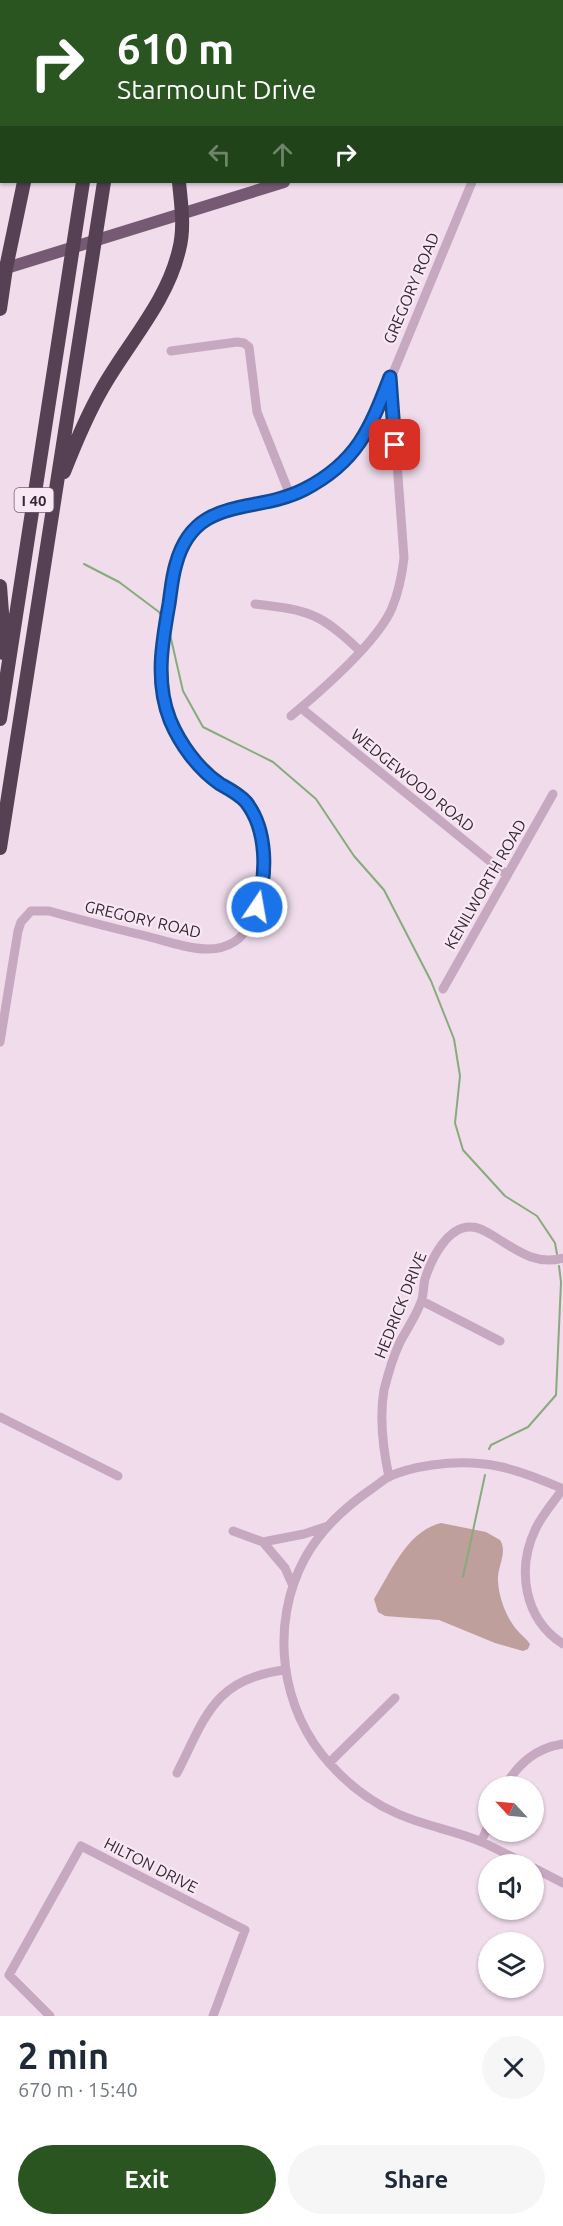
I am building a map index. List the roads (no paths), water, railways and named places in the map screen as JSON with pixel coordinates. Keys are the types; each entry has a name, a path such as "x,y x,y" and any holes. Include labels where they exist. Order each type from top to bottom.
{"highway":[{"path":"0,309 3,268 24,183"},
{"name":"I 40","path":"0,719 83,183"},
{"name":"I 40","path":"0,848 104,183"},
{"path":"51,520 63,475 80,430 102,388 153,310 172,276 180,248 182,213 179,183"},
{"path":"0,586 3,626 0,708"}],"main road":[{"path":"3,268 281,183"}],"street":[{"name":"GREGORY ROAD","path":"0,1042 18,931 21,922 31,911 49,911 173,943 206,949 220,948 234,942 245,933 261,894 264,867 262,840 254,814 239,796 219,783 199,765 182,744 170,720 162,694 160,667 176,564 182,544 195,528 211,515 231,508 290,495 317,482 354,451 366,436 374,419 472,183"},
{"path":"171,351 237,342 249,347 257,412 290,495"},
{"path":"291,716 378,632 392,609 400,584 404,558 390,377"},
{"path":"255,604 307,612 325,620 360,651"},
{"name":"WEDGEWOOD ROAD","path":"301,708 507,875"},
{"name":"KENILWORTH ROAD","path":"443,989 554,794"},
{"name":"HEDRICK DRIVE","path":"389,1477 383,1447 384,1392 400,1343 422,1301 425,1281 442,1245 457,1230 470,1227 483,1230 538,1261 563,1258"},
{"path":"422,1301 500,1341"},
{"path":"0,1417 118,1476"},
{"path":"478,1841 396,1813 371,1800 329,1763 310,1739 297,1712 284,1671 285,1636 293,1586 305,1558 328,1526 357,1499 389,1477 433,1465 456,1462 490,1464 527,1474 563,1489 536,1527 528,1552 525,1578 530,1604 538,1622 552,1637 563,1644"},
{"path":"263,1542 304,1534 328,1526"},
{"path":"233,1531 263,1542 285,1568 293,1586"},
{"path":"177,1773 206,1716 220,1697 238,1683 261,1673 284,1671"},
{"path":"329,1763 395,1698"},
{"path":"511,1776 527,1758 543,1749 563,1744"},
{"path":"481,1842 506,1854"},
{"name":"HILTON DRIVE","path":"50,2016 9,1975 81,1846 245,1930 213,2016"},
{"path":"544,1873 563,1883"}],"waterway":[{"path":"84,564 119,582 159,612 162,617"},
{"path":"169,630 183,691 203,727 273,762 316,799 354,856 384,890 431,981 454,1039 460,1076 455,1123 463,1150 505,1196 537,1216 555,1243 557,1254"},
{"path":"489,1449 491,1445 528,1427 556,1395 561,1282 559,1266"},
{"path":"463,1577 485,1475"}]}
